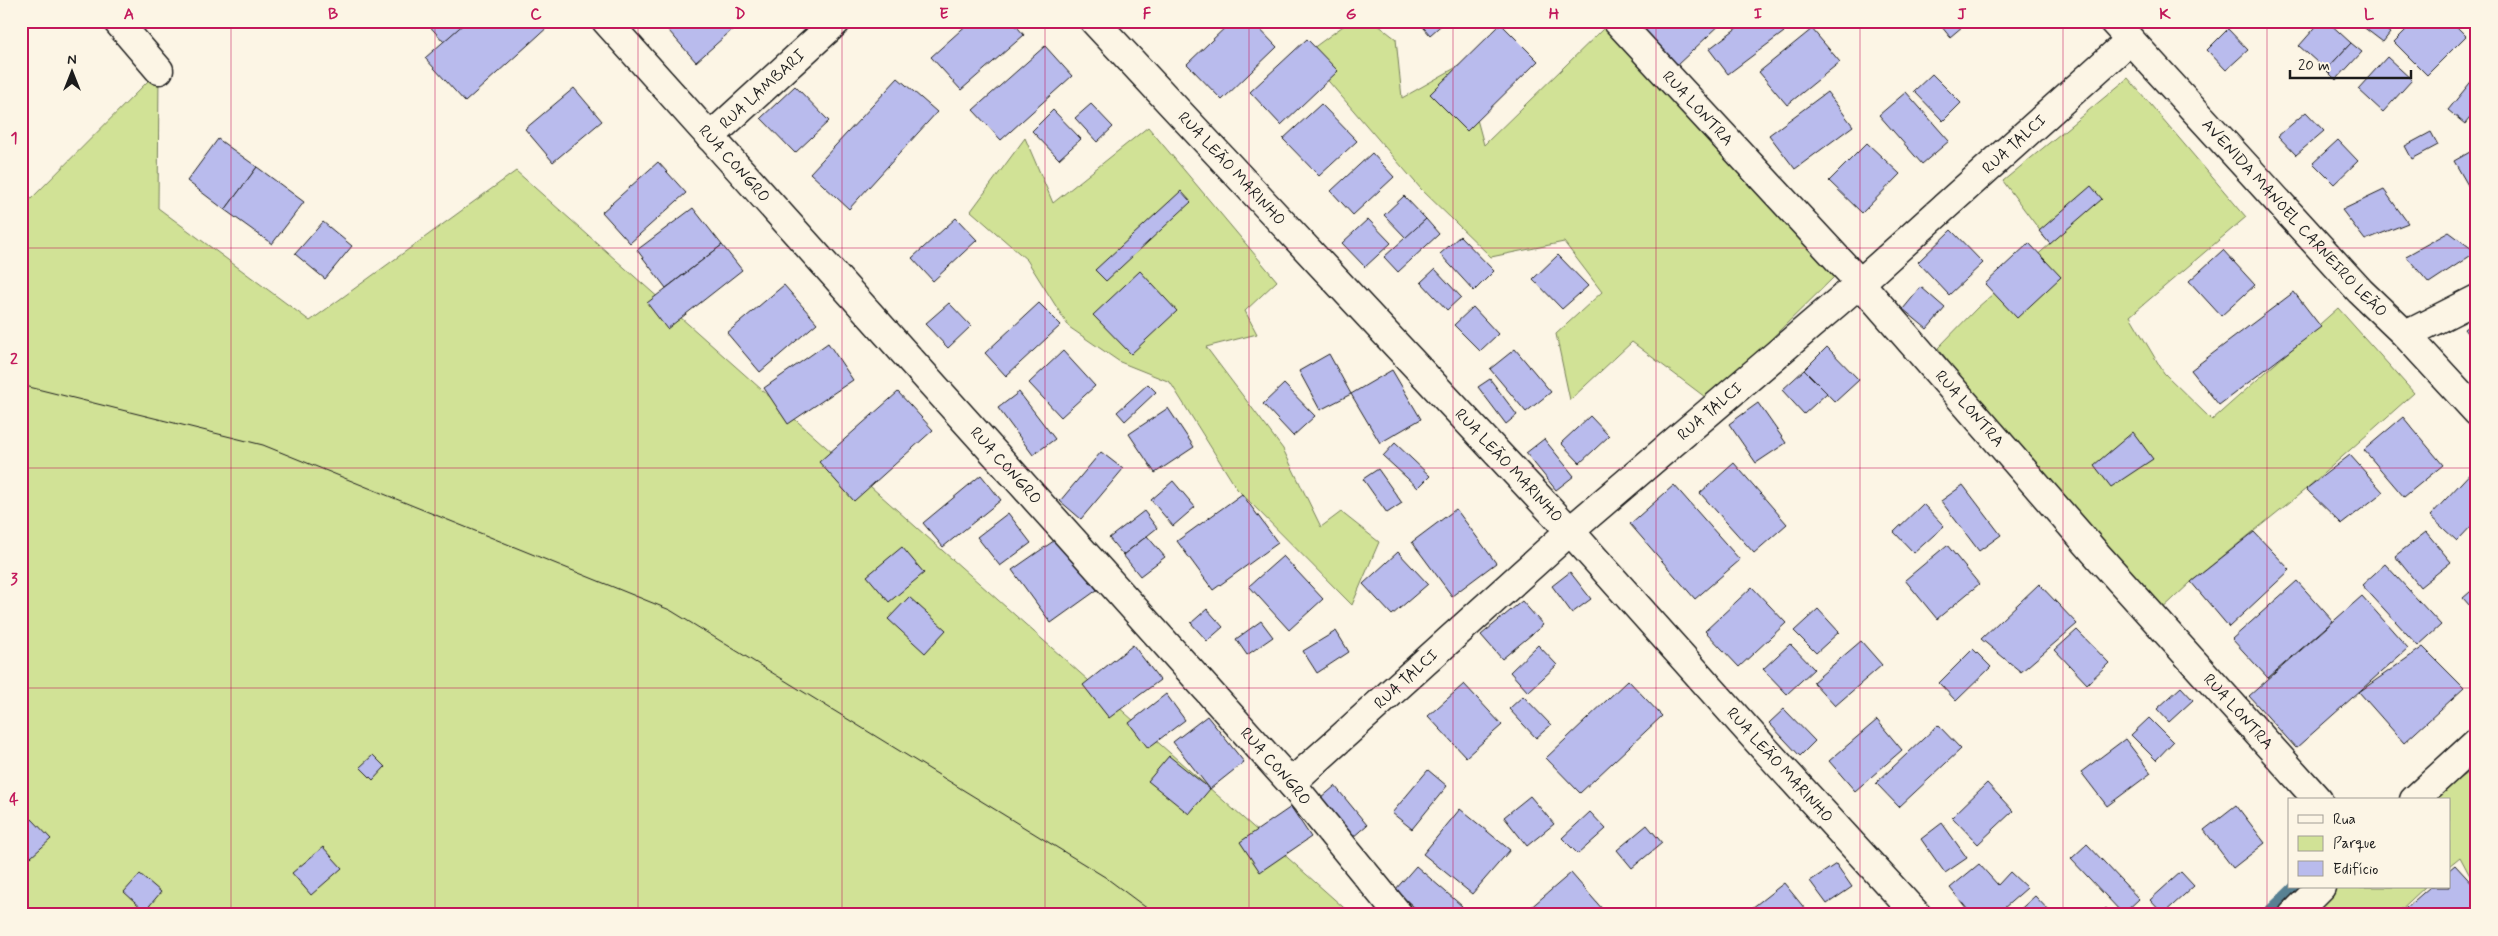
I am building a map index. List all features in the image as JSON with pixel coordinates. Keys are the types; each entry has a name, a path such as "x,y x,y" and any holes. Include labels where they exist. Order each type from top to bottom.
{"street":[{"path":"118,21 159,70"},
{"name":"RUA CONGRO","path":"606,21 1291,783 1399,915"},
{"name":"RUA LAMBARI","path":"710,137 837,21"},
{"name":"RUA LEÃO MARINHO","path":"1094,21 1570,531 1762,746 1917,915"},
{"name":"RUA LONTRA","path":"1617,21 1860,282 2098,556 2316,798"},
{"name":"RUA TALCI","path":"1291,783 1570,531 1860,282 2121,31"},
{"name":"AVENIDA MANOEL CARNEIRO LEÃO","path":"2121,31 2360,290 2406,335 2477,412"},
{"path":"2406,335 2477,299"},
{"path":"2416,798 2477,742"},
{"path":"2292,915 2320,888"}],"green space":[{"path":"1350,21 1373,21 1396,39 1402,98 1462,64 1484,145 1604,28 1835,276 1709,400 1632,342 1570,400 1556,334 1602,292 1564,242 1491,257 1421,189 1305,54"},
{"path":"159,70 158,208 310,321 516,171 1352,915 21,915 21,209"},
{"path":"2128,78 2246,217 2130,316 2164,373 2212,420 2338,308 2414,393 2306,489 2191,582 2158,613 2098,556 1938,348 1977,308 2050,244 2003,181"},
{"path":"1148,127 1277,281 1245,311 1257,334 1206,347 1283,449 1321,527 1341,512 1379,542 1352,605 1237,489 1170,382 1120,362 1069,327 1027,260 971,211 1025,138 1053,203"},
{"path":"2477,766 2477,889 2460,857 2450,865 2450,798 2432,798"},
{"path":"2331,888 2424,888 2395,915 2308,915"}],"building":[{"path":"425,21 467,21 444,42"},
{"path":"467,21 546,21 550,25 465,102 425,58"},
{"path":"664,21 742,21 696,62 662,23"},
{"path":"971,21 1012,21 1024,35 961,90 931,57"},
{"path":"1232,21 1252,21 1277,47 1222,100 1187,64"},
{"path":"1418,21 1446,21 1430,35"},
{"path":"1644,21 1724,21 1676,66 1638,26"},
{"path":"1746,21 1775,21 1784,32 1728,74 1709,49"},
{"path":"1937,21 1969,21 1950,37"},
{"path":"2321,21 2327,21 2351,43 2326,70 2299,46"},
{"path":"2366,21 2375,21 2390,33 2383,42 2362,26"},
{"path":"2415,21 2451,21 2466,36 2427,75 2394,42"},
{"path":"1501,24 1538,61 1467,131 1430,94"},
{"path":"1812,29 1840,62 1787,105 1759,72"},
{"path":"2228,29 2248,50 2226,70 2207,50"},
{"path":"1307,39 1338,71 1281,125 1250,92"},
{"path":"2351,43 2362,52 2336,80 2326,70"},
{"path":"1045,46 1072,76 1001,140 973,110"},
{"path":"2387,57 2412,80 2383,112 2358,89"},
{"path":"1932,74 1961,103 1943,121 1914,91"},
{"path":"898,78 937,112 849,209 810,173"},
{"path":"2474,78 2477,80 2477,109 2465,124 2448,110"},
{"path":"795,86 829,121 795,153 761,118"},
{"path":"574,88 602,121 553,162 525,129"},
{"path":"1827,92 1853,126 1795,169 1769,135"},
{"path":"1906,92 1949,141 1922,164 1879,115"},
{"path":"1091,104 1113,127 1097,142 1075,118"},
{"path":"1321,104 1357,141 1319,176 1283,139"},
{"path":"1053,110 1081,139 1059,159 1032,131"},
{"path":"2306,112 2324,131 2296,155 2278,136"},
{"path":"2431,132 2438,145 2412,159 2405,146"},
{"path":"218,139 257,167 225,210 187,181"},
{"path":"2338,140 2358,161 2334,184 2313,163"},
{"path":"1867,143 1900,174 1862,213 1829,181"},
{"path":"2477,148 2477,192 2473,194 2454,161"},
{"path":"1372,153 1394,177 1353,215 1331,191"},
{"path":"658,162 686,193 630,243 602,212"},
{"path":"257,167 304,202 272,244 225,210"},
{"path":"2091,186 2102,199 2050,244 2039,231"},
{"path":"2384,190 2408,223 2365,240 2342,210"},
{"path":"1181,191 1191,202 1106,281 1095,270"},
{"path":"1404,196 1426,219 1406,238 1384,215"},
{"path":"693,208 722,245 666,288 637,250"},
{"path":"956,218 977,240 933,281 912,258"},
{"path":"1368,219 1391,243 1365,267 1342,243"},
{"path":"1426,219 1439,234 1398,272 1384,257"},
{"path":"323,222 352,246 325,279 295,254"},
{"path":"1951,230 1983,263 1949,295 1918,262"},
{"path":"2449,232 2476,252 2429,283 2406,256"},
{"path":"1460,236 1494,271 1474,291 1440,254"},
{"path":"2029,243 2061,277 2017,318 1985,284"},
{"path":"722,245 742,270 667,329 647,303"},
{"path":"2223,250 2255,285 2221,316 2189,281"},
{"path":"1558,255 1588,286 1562,309 1533,279"},
{"path":"1435,269 1461,297 1447,310 1421,282"},
{"path":"1140,271 1177,311 1131,354 1093,315"},
{"path":"784,285 817,323 760,372 727,333"},
{"path":"1921,287 1945,308 1927,329 1903,309"},
{"path":"2294,292 2321,327 2219,405 2191,370"},
{"path":"949,303 971,326 948,348 925,324"},
{"path":"1039,303 1061,325 1006,376 985,353"},
{"path":"1473,307 1498,334 1480,351 1454,325"},
{"path":"2477,320 2477,346 2464,329"},
{"path":"828,343 853,380 788,424 764,388"},
{"path":"1827,347 1859,380 1835,402 1804,370"},
{"path":"1515,349 1551,392 1526,412 1490,369"},
{"path":"1063,351 1095,386 1061,417 1029,383"},
{"path":"1329,354 1351,394 1320,410 1299,371"},
{"path":"1392,370 1421,419 1380,443 1351,394"},
{"path":"1804,370 1827,393 1804,414 1782,390"},
{"path":"1490,379 1517,415 1506,424 1478,387"},
{"path":"1148,384 1156,392 1125,421 1117,412"},
{"path":"1284,384 1315,416 1293,436 1263,404"},
{"path":"898,392 933,430 854,501 819,462"},
{"path":"1019,392 1055,439 1033,455 998,408"},
{"path":"1758,403 1786,443 1756,463 1729,424"},
{"path":"1168,408 1194,447 1155,473 1129,434"},
{"path":"1590,416 1609,436 1580,463 1561,443"},
{"path":"2403,417 2443,465 2404,497 2364,450"},
{"path":"2133,432 2153,459 2111,487 2094,465"},
{"path":"1544,439 1574,476 1556,490 1526,453"},
{"path":"1395,443 1430,476 1418,488 1383,456"},
{"path":"1101,452 1123,469 1081,519 1060,501"},
{"path":"2350,455 2383,492 2342,524 2306,489"},
{"path":"1734,463 1787,524 1754,553 1700,493"},
{"path":"2477,466 2477,520 2457,541 2430,516"},
{"path":"1378,469 1402,503 1387,513 1363,479"},
{"path":"981,475 1001,500 943,547 923,523"},
{"path":"1173,481 1195,507 1173,526 1151,500"},
{"path":"1674,485 1740,560 1695,599 1630,524"},
{"path":"1963,485 2001,535 1979,551 1941,501"},
{"path":"1242,494 1278,543 1213,590 1177,541"},
{"path":"1923,504 1944,526 1914,553 1894,532"},
{"path":"1456,509 1496,563 1452,596 1412,542"},
{"path":"1144,511 1157,528 1123,555 1109,538"},
{"path":"1008,513 1031,543 1000,566 977,537"},
{"path":"2254,532 2290,570 2229,627 2191,582"},
{"path":"2426,532 2451,562 2420,587 2395,556"},
{"path":"1147,536 1165,557 1140,576 1123,555"},
{"path":"1058,538 1097,590 1051,623 1012,570"},
{"path":"1947,545 1979,584 1937,619 1905,580"},
{"path":"902,547 924,573 889,602 867,576"},
{"path":"1398,552 1428,584 1392,615 1363,584"},
{"path":"1283,556 1323,599 1289,630 1249,586"},
{"path":"2385,564 2441,625 2418,646 2362,585"},
{"path":"1570,572 1591,599 1572,613 1552,586"},
{"path":"2297,581 2333,621 2268,678 2232,639"},
{"path":"2039,584 2077,624 2021,672 1981,639"},
{"path":"2477,586 2477,614 2463,598"},
{"path":"1752,587 1786,623 1739,667 1705,631"},
{"path":"2362,596 2408,648 2296,748 2249,696"},
{"path":"909,597 946,630 925,653 888,619"},
{"path":"1522,601 1543,625 1502,659 1481,635"},
{"path":"1207,609 1223,627 1207,641 1191,623"},
{"path":"1818,609 1839,632 1816,653 1794,631"},
{"path":"1261,621 1273,637 1247,655 1236,639"},
{"path":"2077,630 2109,663 2087,684 2055,650"},
{"path":"1336,631 1349,652 1317,673 1303,651"},
{"path":"1861,641 1882,665 1835,706 1813,682"},
{"path":"1790,644 1814,669 1787,694 1763,669"},
{"path":"1133,645 1160,680 1109,718 1083,685"},
{"path":"1538,645 1557,665 1528,692 1510,672"},
{"path":"2423,647 2464,688 2404,743 2359,692"},
{"path":"1973,649 1991,667 1956,701 1939,683"},
{"path":"1628,680 1662,716 1580,793 1546,758"},
{"path":"1464,684 1502,725 1466,757 1428,716"},
{"path":"2181,687 2193,700 2169,722 2157,709"},
{"path":"1166,694 1185,720 1148,748 1129,723"},
{"path":"1523,696 1551,725 1536,738 1509,709"},
{"path":"1784,709 1815,741 1800,756 1769,723"},
{"path":"1207,716 1244,762 1210,789 1173,742"},
{"path":"2149,718 2173,742 2156,760 2131,735"},
{"path":"1877,720 1902,750 1855,791 1829,761"},
{"path":"1938,725 1961,749 1899,807 1876,783"},
{"path":"2125,739 2151,773 2107,806 2081,772"},
{"path":"373,755 385,767 373,780 360,767"},
{"path":"1169,756 1210,789 1189,814 1148,781"},
{"path":"1428,770 1447,786 1412,829 1392,813"},
{"path":"1987,783 2013,811 1978,844 1952,817"},
{"path":"1335,786 1367,825 1352,838 1320,799"},
{"path":"1530,796 1554,824 1527,846 1504,817"},
{"path":"2236,805 2265,843 2233,868 2204,830"},
{"path":"1291,807 1311,837 1260,872 1240,842"},
{"path":"1460,809 1510,850 1472,894 1423,854"},
{"path":"1590,812 1606,829 1578,854 1562,838"},
{"path":"32,819 51,839 31,857 21,846 21,829"},
{"path":"1942,823 1967,858 1945,873 1921,839"},
{"path":"1647,825 1662,843 1632,868 1617,850"},
{"path":"2087,844 2139,899 2123,914 2071,859"},
{"path":"323,847 342,868 311,895 292,873"},
{"path":"1836,864 1852,887 1827,904 1810,881"},
{"path":"1979,864 1998,885 2010,872 2027,888 1996,915 1972,915 1950,888"},
{"path":"2455,865 2477,889 2477,915 2398,915 2429,888 2450,888 2450,869"},
{"path":"1416,866 1462,906 1454,915 1423,915 1395,890"},
{"path":"2181,872 2194,886 2163,914 2150,900"},
{"path":"1571,873 1604,911 1599,915 1522,915"},
{"path":"140,874 161,892 145,911 124,892"},
{"path":"1784,883 1810,915 1743,915"},
{"path":"2035,896 2053,915 2014,915"},
{"path":"2106,908 2112,915 2099,915"}],"waterway":[{"path":"2266,915 2294,888"}],"tram line":[{"path":"21,385 263,445 670,610 1105,877 1156,915"}]}
